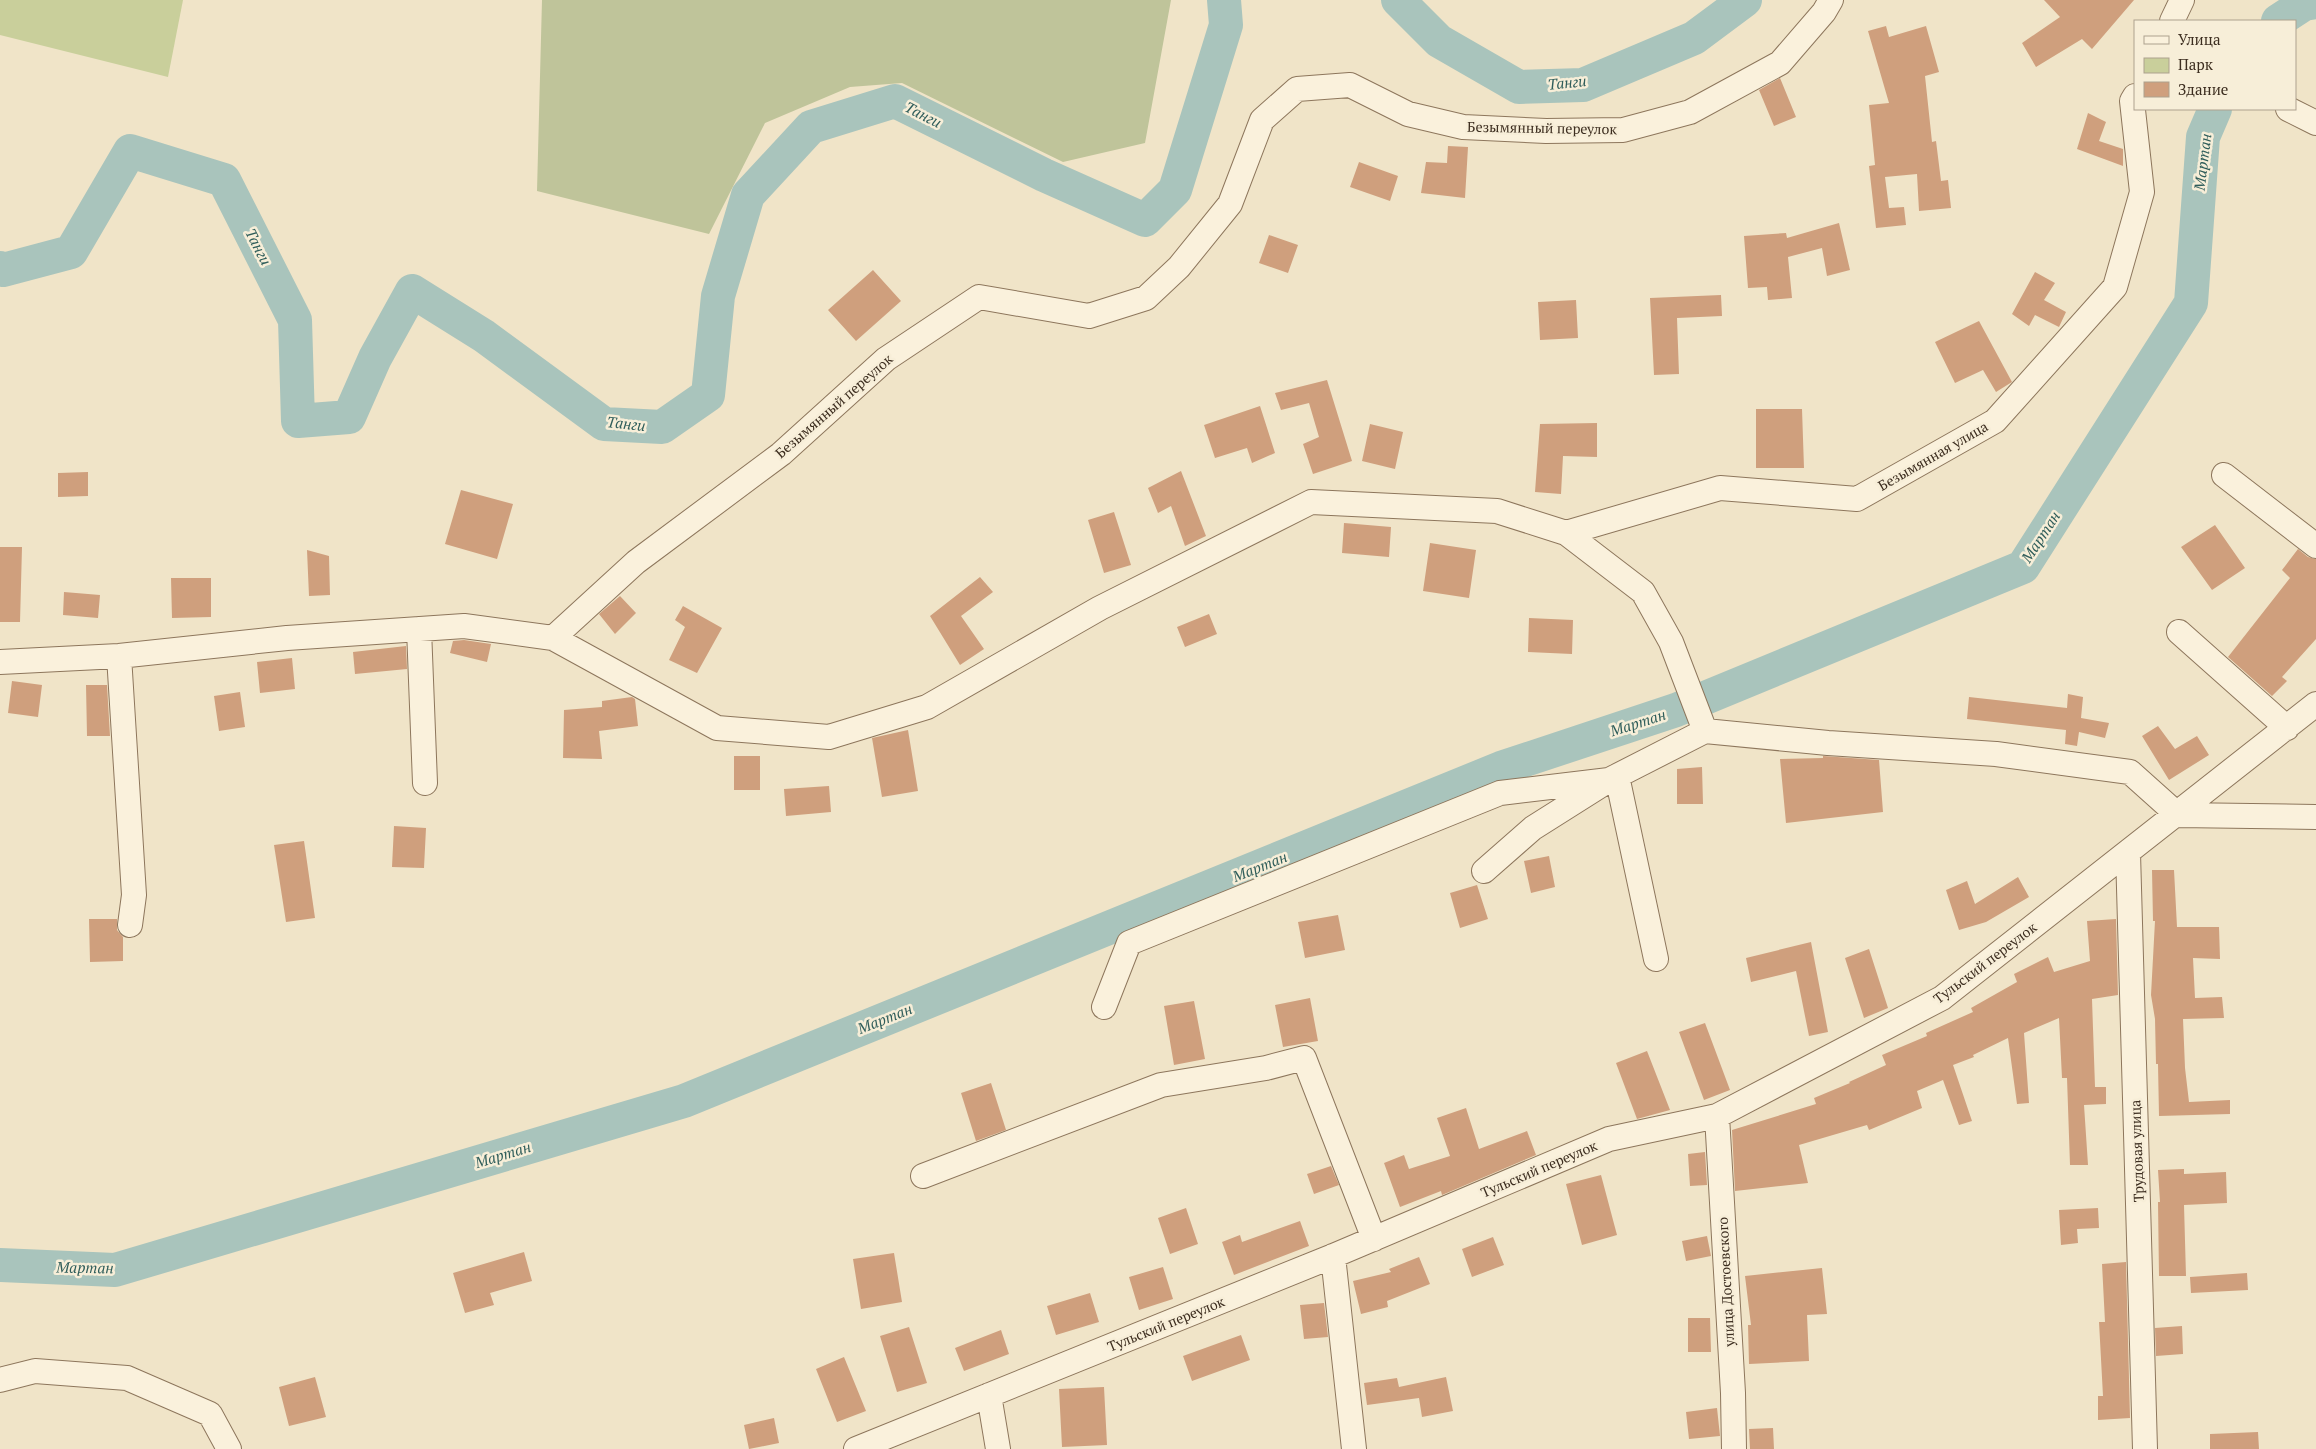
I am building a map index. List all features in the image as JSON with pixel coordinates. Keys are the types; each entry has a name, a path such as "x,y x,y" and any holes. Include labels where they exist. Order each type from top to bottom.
{"street":[{"name":"Безымянный переулок","path":"553,638 636,562 781,454 886,359 979,297 1089,316 1146,298 1179,267 1230,204 1262,120 1297,88 1350,85 1408,114 1462,127 1546,131 1623,130 1690,112 1780,63 1824,12 1831,0"},
{"path":"2172,20 2182,0"},
{"name":"Безымянная улица","path":"1566,533 1720,488 1857,499 1995,421 2115,287 2142,192 2132,101 2134,98"},
{"path":"2290,110 2316,123"},
{"path":"2224,475 2316,546"},
{"path":"0,662 119,656 287,638 464,626 553,638 717,728 829,737 927,707 1100,608 1310,502 1497,511 1566,533 1643,592 1671,642 1705,731"},
{"path":"419,629 425,783"},
{"path":"2179,632 2287,728"},
{"path":"119,656 134,895 130,925"},
{"name":"Тульский переулок","path":"856,1449 1333,1256 1609,1139 1716,1116 1942,998 2178,815 2316,704"},
{"path":"1484,870 1532,828 1613,778 1705,731 1828,743 1996,754 2130,772 2178,815 2316,817"},
{"path":"1613,778 1656,959"},
{"path":"1104,1007 1129,943 1500,793 1613,778"},
{"name":"Трудовая улица","path":"2128,853 2145,1449"},
{"path":"923,1176 1161,1084 1266,1068 1304,1058 1374,1239"},
{"name":"улица Достоевского","path":"1716,1116 1733,1393 1734,1449"},
{"path":"1333,1256 1354,1449"},
{"path":"0,1380 34,1371 127,1378 210,1414 229,1449"},
{"path":"989,1396 998,1449"}],"green space":[{"path":"0,0 183,0 168,77 0,35"},
{"path":"542,0 1171,0 1145,143 1063,162 902,83 850,87 765,123 709,234 537,191"}],"building":[{"path":"2044,0 2134,0 2092,49 2082,39 2036,67 2022,43 2060,17"},
{"path":"1886,26 1889,37 1926,26 1939,72 1925,76 1932,142 1936,141 1941,181 1948,180 1951,208 1919,211 1917,174 1885,177 1889,208 1904,207 1906,225 1876,228 1869,166 1875,165 1869,105 1889,103 1868,31"},
{"path":"1780,78 1796,117 1774,126 1759,90"},
{"path":"2088,113 2106,122 2099,141 2123,149 2123,166 2077,149"},
{"path":"1448,146 1468,147 1465,198 1421,193 1426,162 1447,163"},
{"path":"1359,162 1398,176 1390,201 1350,187"},
{"path":"1839,223 1850,270 1827,276 1822,248 1788,257 1792,298 1768,300 1767,287 1748,288 1744,236 1786,233 1787,238"},
{"path":"1269,235 1298,245 1288,273 1259,263"},
{"path":"873,270 901,301 856,341 828,310"},
{"path":"2035,272 2055,283 2044,300 2066,312 2059,327 2035,315 2029,326 2012,314"},
{"path":"1721,295 1722,316 1677,318 1679,374 1654,375 1650,298"},
{"path":"1576,300 1578,338 1540,340 1538,302"},
{"path":"1979,321 2012,382 1996,392 1983,370 1955,383 1935,342"},
{"path":"1327,380 1352,461 1313,474 1303,444 1319,437 1309,403 1281,410 1275,393"},
{"path":"1260,406 1275,453 1252,463 1247,448 1215,458 1204,425"},
{"path":"1756,409 1802,409 1804,468 1756,468"},
{"path":"1597,423 1597,457 1563,456 1561,494 1535,492 1540,424"},
{"path":"1370,424 1403,432 1395,469 1362,461"},
{"path":"1181,471 1206,536 1185,546 1171,506 1158,513 1148,488"},
{"path":"88,472 88,496 58,497 58,473"},
{"path":"461,490 513,504 497,559 445,544"},
{"path":"1114,512 1131,565 1104,573 1088,520"},
{"path":"1344,523 1391,527 1389,557 1342,553"},
{"path":"2215,525 2245,568 2212,590 2181,547"},
{"path":"1430,543 1476,550 1469,598 1423,591"},
{"path":"0,547 22,547 20,622 0,622"},
{"path":"2298,549 2308,557 2316,559 2316,639 2282,677 2287,681 2272,696 2228,657 2290,578 2282,570"},
{"path":"307,550 329,556 330,595 309,596"},
{"path":"980,577 993,592 961,616 984,649 960,665 930,616"},
{"path":"171,578 211,578 211,617 172,618"},
{"path":"64,592 100,595 98,618 63,615"},
{"path":"620,596 636,613 615,634 599,614"},
{"path":"683,606 722,628 697,673 669,660 685,627 675,620"},
{"path":"1209,614 1217,634 1185,647 1177,627"},
{"path":"1529,618 1573,620 1572,654 1528,652"},
{"path":"464,640 491,644 487,662 450,653 453,641"},
{"path":"406,646 407,669 355,674 353,652"},
{"path":"292,658 295,689 260,693 257,662"},
{"path":"12,681 42,685 38,717 8,713"},
{"path":"86,685 107,685 110,736 87,736"},
{"path":"240,692 245,727 219,731 214,696"},
{"path":"2068,694 2083,697 2081,718 2109,723 2105,738 2079,732 2077,746 2065,744 2066,730 1967,719 1969,697 2067,708"},
{"path":"632,697 635,699 638,726 599,731 602,759 563,758 564,710 602,707 602,701"},
{"path":"2158,726 2175,749 2197,736 2209,755 2169,780 2142,736"},
{"path":"908,730 918,791 882,797 872,738"},
{"path":"734,756 760,756 760,790 734,790"},
{"path":"1823,756 1879,760 1883,812 1786,823 1780,759 1823,758"},
{"path":"1702,767 1703,804 1677,804 1677,769"},
{"path":"829,786 831,812 786,816 784,789"},
{"path":"394,826 426,828 424,868 392,867"},
{"path":"304,841 315,918 286,922 274,845"},
{"path":"1549,856 1555,887 1531,893 1524,861"},
{"path":"2152,870 2174,870 2177,927 2219,927 2220,959 2193,958 2195,998 2222,997 2224,1018 2183,1019 2185,1068 2189,1102 2230,1100 2230,1114 2159,1116 2158,1064 2156,1064 2155,1019 2151,995 2155,921 2153,921"},
{"path":"2018,877 2029,897 1986,922 1959,930 1946,890 1967,881 1975,904"},
{"path":"1477,885 1488,919 1460,928 1450,893"},
{"path":"1338,915 1345,950 1305,958 1298,922"},
{"path":"89,919 117,919 117,930 123,937 123,961 90,962"},
{"path":"2116,919 2118,995 2092,999 2095,1087 2106,1087 2106,1104 2084,1105 2088,1165 2070,1165 2067,1078 2062,1078 2059,1018 2024,1033 2029,1103 2017,1104 2008,1038 1973,1055 1974,1057 1953,1065 1972,1121 1959,1125 1943,1080 1917,1091 1922,1108 1869,1130 1867,1125 1799,1145 1808,1183 1735,1191 1732,1130 1816,1104 1814,1098 1886,1065 1882,1055 1927,1036 1926,1033 1973,1012 1971,1008 2017,982 2014,974 2048,957 2054,972 2090,961 2087,921"},
{"path":"1811,942 1828,1032 1809,1036 1796,971 1751,982 1746,958"},
{"path":"1869,949 1888,1008 1864,1018 1845,958"},
{"path":"1310,998 1318,1041 1283,1047 1275,1005"},
{"path":"1194,1001 1205,1059 1174,1065 1164,1006"},
{"path":"1705,1023 1730,1090 1704,1100 1679,1032"},
{"path":"1647,1051 1670,1110 1637,1119 1616,1063"},
{"path":"991,1083 1006,1130 976,1141 961,1093"},
{"path":"1466,1108 1479,1149 1527,1131 1536,1155 1442,1195 1441,1191 1400,1207 1384,1163 1404,1155 1409,1169 1450,1156 1437,1118"},
{"path":"1705,1152 1707,1185 1690,1186 1688,1154"},
{"path":"1331,1166 1339,1185 1314,1194 1307,1174"},
{"path":"2184,1169 2184,1174 2226,1172 2227,1203 2184,1205 2186,1276 2159,1276 2158,1202 2160,1202 2158,1170"},
{"path":"1601,1175 1617,1235 1582,1245 1566,1184"},
{"path":"1186,1208 1198,1244 1170,1254 1158,1218"},
{"path":"2098,1208 2099,1228 2077,1229 2078,1243 2061,1245 2059,1210"},
{"path":"1300,1221 1309,1246 1234,1275 1222,1242 1240,1235 1242,1242"},
{"path":"1707,1236 1711,1256 1686,1261 1682,1241"},
{"path":"1493,1237 1504,1265 1472,1277 1462,1249"},
{"path":"524,1252 532,1281 490,1293 494,1305 465,1313 453,1273"},
{"path":"894,1253 902,1302 861,1309 853,1259"},
{"path":"1419,1257 1430,1284 1387,1301 1388,1307 1361,1314 1353,1281 1391,1272 1389,1269"},
{"path":"2126,1262 2130,1418 2098,1420 2098,1396 2103,1396 2099,1322 2105,1322 2102,1264"},
{"path":"1163,1267 1173,1299 1139,1310 1129,1277"},
{"path":"1822,1268 1827,1314 1807,1315 1809,1361 1749,1364 1748,1325 1751,1325 1745,1276"},
{"path":"2247,1273 2248,1290 2191,1293 2190,1277"},
{"path":"1090,1293 1099,1322 1056,1335 1047,1306"},
{"path":"1324,1303 1328,1337 1304,1339 1300,1305"},
{"path":"1688,1318 1710,1318 1711,1352 1688,1352"},
{"path":"2182,1326 2183,1354 2156,1356 2155,1328"},
{"path":"909,1327 927,1383 897,1392 880,1336"},
{"path":"1001,1330 1009,1354 964,1371 955,1348"},
{"path":"1241,1335 1250,1360 1192,1381 1183,1356"},
{"path":"844,1357 866,1411 837,1422 816,1369"},
{"path":"315,1377 326,1417 289,1426 279,1387"},
{"path":"1446,1377 1453,1411 1422,1417 1419,1398 1367,1405 1364,1383 1397,1378 1399,1387"},
{"path":"1104,1387 1107,1445 1062,1447 1059,1389"},
{"path":"1717,1408 1720,1436 1689,1439 1686,1412"},
{"path":"774,1418 779,1443 749,1449 744,1425"},
{"path":"1773,1428 1774,1449 1750,1449 1749,1429"},
{"path":"2258,1432 2259,1449 2210,1449 2210,1434"}],"waterway":[{"name":"Танги","path":"0,268 3,270 71,252 130,151 224,180 295,320 298,421 349,417 375,358 412,291 484,336 604,424 662,427 708,395 718,296 748,195 811,127 895,101 1044,175 1145,220 1175,190 1226,25 1224,0"},
{"name":"Танги","path":"1398,0 1439,41 1519,87 1583,85 1694,38 1745,0"},
{"name":"Мартан","path":"2280,20 2304,4 2316,2"},
{"name":"Мартан","path":"0,1265 115,1270 684,1101 1501,768 1676,710 2023,567 2191,303 2203,137 2215,110"}]}
